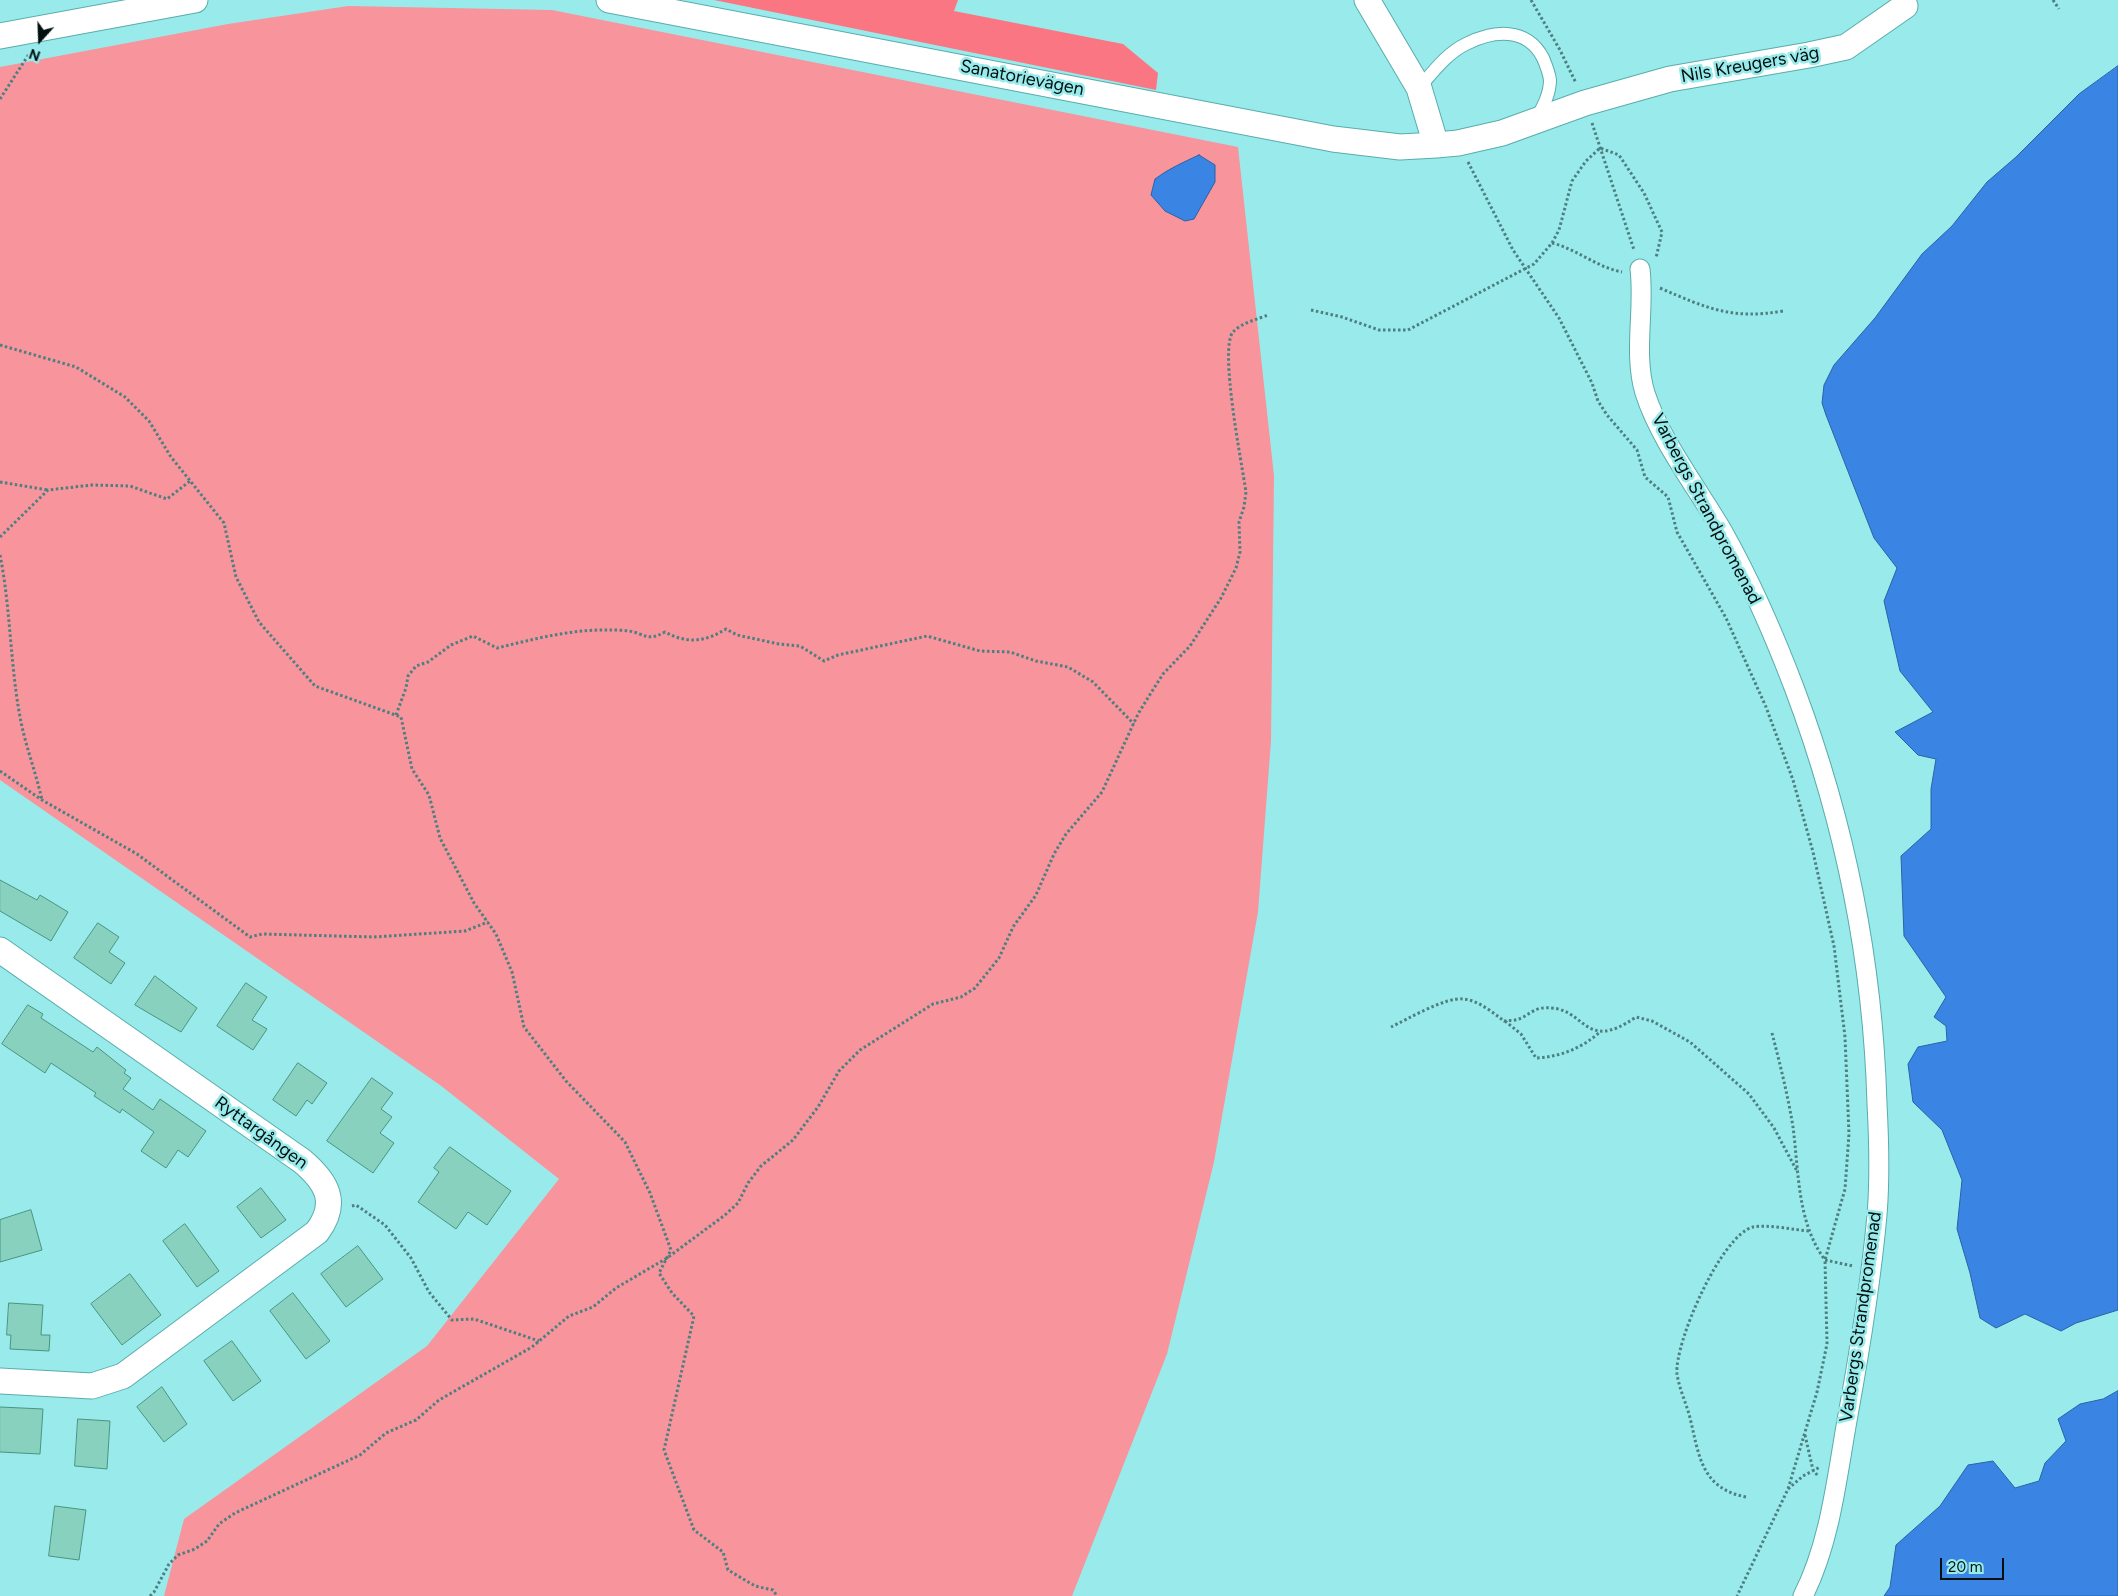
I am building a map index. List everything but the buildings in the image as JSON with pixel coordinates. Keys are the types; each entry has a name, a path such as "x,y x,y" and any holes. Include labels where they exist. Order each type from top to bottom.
{"street":[{"path":"0,36 44,27 102,8 195,0"},
{"name":"Sanatorievägen","path":"609,0 1334,139 1400,147 1447,144 1502,133 1585,103"},
{"path":"1367,0 1418,88 1447,144"},
{"name":"Nils Kreugers väg","path":"1585,103 1670,78 1809,56 1846,47 1903,2"},
{"name":"Varbergs Strandpromenad","path":"1641,274 1640,368 1645,393 1680,462 1732,551 1755,596 1795,690 1835,812 1850,874 1872,1005 1878,1132 1877,1212 1871,1268 1842,1447 1822,1549 1803,1596"},
{"name":"Ryttargången","path":"0,950 302,1161 317,1174 326,1189 327,1214"},
{"path":"0,1381 92,1386 123,1376 317,1232 326,1219 327,1214"}],"lane":[{"path":"1418,88 1448,56 1465,44 1500,32 1512,34 1528,40 1548,68 1549,89 1536,120"}],"path":[{"path":"1531,0 1560,50 1585,103 1641,274"},
{"path":"2053,0 2059,9"},
{"path":"0,99 22,69 44,27"},
{"path":"1447,144 1524,270 1559,318 1592,383 1598,401 1607,415 1637,450 1646,478 1668,497 1677,532 1726,618 1766,707 1793,780 1826,907 1834,946 1845,1037 1848,1169 1845,1190 1825,1260 1827,1344 1805,1434 1788,1489 1737,1596"},
{"path":"1311,310 1342,317 1379,330 1408,330 1524,270 1538,261 1552,243 1561,222 1572,181 1586,161 1600,148"},
{"path":"1600,148 1619,155 1644,193 1662,232 1657,256 1641,274"},
{"path":"1552,243 1569,247 1610,270 1641,274 1711,309 1735,314 1758,315 1783,311"},
{"path":"150,1596 173,1560 207,1541 220,1524 235,1512 360,1455 386,1433 416,1420 439,1400 539,1341 569,1316 593,1307 616,1288 667,1258 725,1215 738,1203 761,1166 793,1140 818,1107 839,1071 860,1050 933,1004 961,997 975,988 998,958 1013,927 1036,895 1044,875 1066,834 1084,816 1102,792 1134,724 1163,674 1190,646 1221,598 1236,568 1240,552 1239,522 1246,492 1231,391 1228,345 1232,332 1241,326 1268,315"},
{"path":"0,345 76,367 125,397 149,421 171,457 224,523 236,577 265,630 315,686 401,716 412,769 429,795 440,838 474,903 496,934 512,972 524,1027 566,1081 625,1142 650,1193 671,1250 659,1273 672,1293 694,1316 664,1450 694,1530 723,1552 728,1570 755,1586 773,1590 778,1596"},
{"path":"0,482 48,490 92,485 130,486 167,499 190,482"},
{"path":"0,537 48,490"},
{"path":"0,555 8,599 21,723 42,800"},
{"path":"396,715 406,688 408,676 416,666 428,662 452,645 473,636 497,648 531,639 595,630 630,631 640,636 656,637 665,632 679,639 696,640 714,636 726,629 737,635 779,644 800,646 824,661 838,655 927,636 980,651 1010,652 1036,661 1068,668 1093,682 1134,724"},
{"path":"0,771 42,800 137,854 250,938 262,934 374,937 465,931 488,922"},
{"path":"1391,1027 1445,1003 1463,999 1487,1008 1521,1034 1536,1058 1548,1057 1585,1045 1600,1032 1620,1028 1636,1017 1652,1021 1690,1042 1749,1094 1774,1128 1798,1173"},
{"path":"1504,1021 1517,1020 1542,1007 1566,1010 1580,1023 1600,1032"},
{"path":"1772,1033 1792,1126 1804,1219 1817,1249 1825,1260 1871,1268"},
{"path":"327,1214 356,1205 386,1226 411,1258 429,1292 452,1320 474,1319 539,1341"},
{"path":"1746,1497 1729,1494 1712,1479 1698,1458 1677,1374 1679,1352 1709,1278 1736,1236 1753,1227 1810,1232"},
{"path":"1805,1434 1814,1470 1832,1500"},
{"path":"1788,1489 1842,1447"}],"shaded area":[{"path":"714,0 958,0 954,11 1123,44 1158,73 1156,90"},
{"path":"348,6 552,10 1238,147 1274,476 1271,741 1258,912 1214,1162 1167,1354 1072,1596 164,1596 184,1519 427,1346 559,1179 440,1085 0,780 0,67 228,24"}],"water":[{"path":"2118,66 2118,1310 2076,1323 2061,1331 2025,1314 1996,1328 1980,1318 1970,1273 1957,1229 1962,1180 1942,1130 1913,1102 1908,1064 1918,1047 1947,1041 1946,1026 1934,1017 1946,997 1904,936 1901,856 1931,829 1931,789 1936,759 1918,755 1895,732 1933,712 1900,671 1884,601 1897,568 1874,538 1822,403 1824,385 1834,365 1875,318 1922,254 1952,226 1987,182 2016,157 2079,94"},
{"path":"1199,155 1215,165 1215,182 1194,219 1185,221 1165,211 1151,195 1155,179"},
{"path":"2118,1391 2118,1596 1884,1596 1890,1587 1896,1545 1940,1506 1968,1465 1993,1461 2015,1488 2039,1481 2045,1463 2066,1441 2058,1419 2080,1404 2103,1399"}]}
